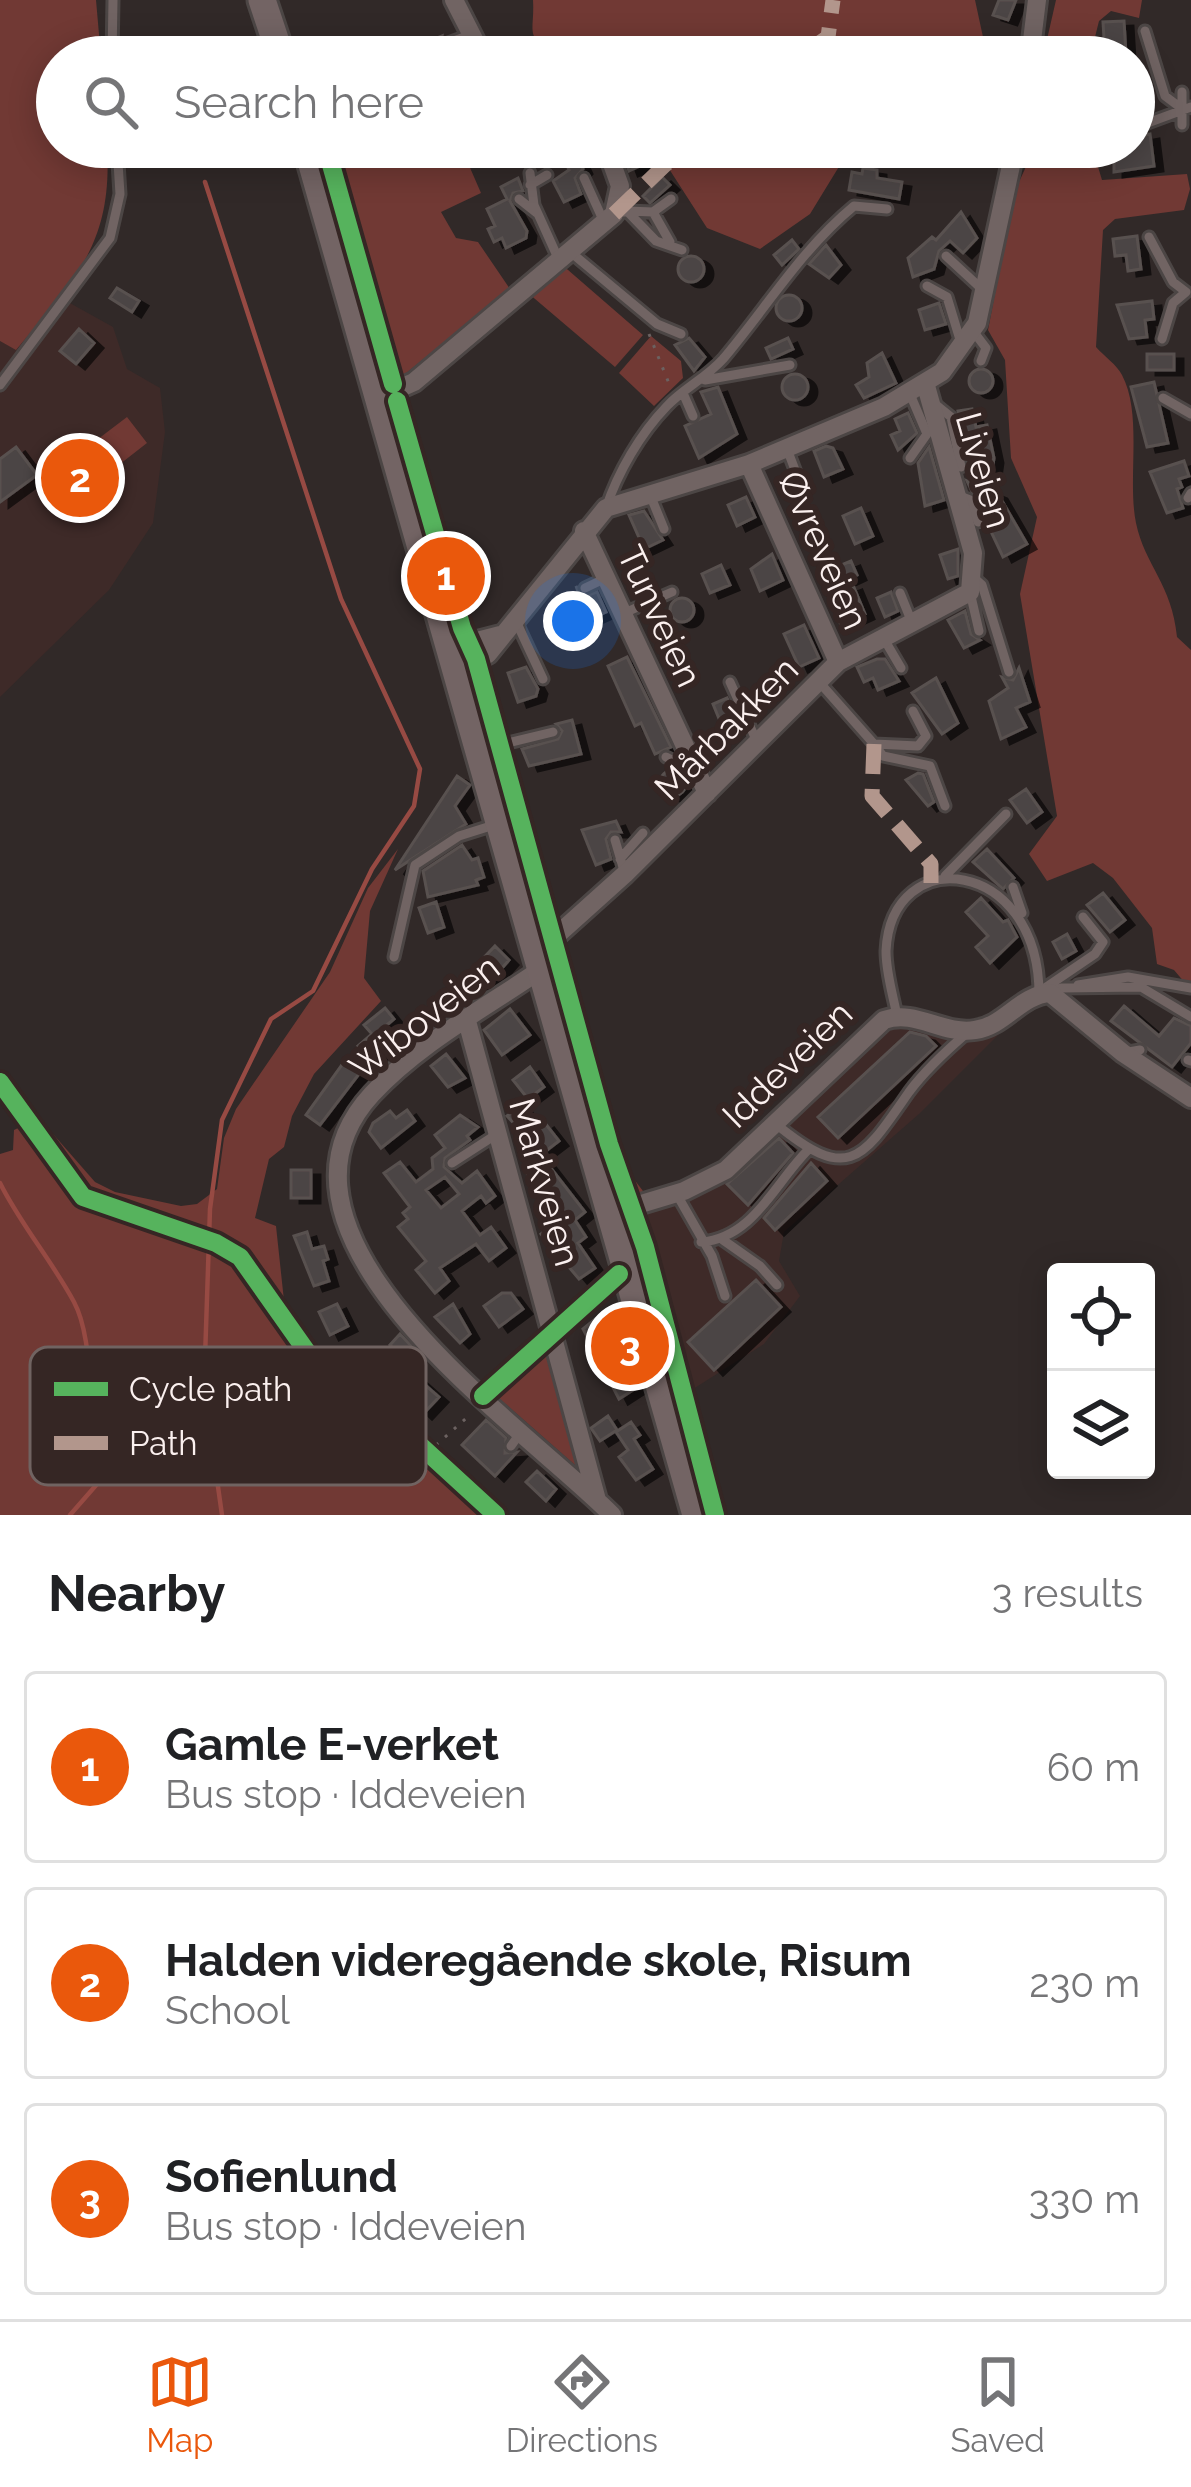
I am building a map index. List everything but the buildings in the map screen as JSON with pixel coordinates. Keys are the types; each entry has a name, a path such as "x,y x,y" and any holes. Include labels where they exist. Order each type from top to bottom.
{"main road":[{"path":"262,0 274,36"},
{"path":"313,168 695,1515"}],"street":[{"path":"454,0 470,35"},
{"path":"1033,36 1037,0"},
{"path":"378,398 414,382 563,254 615,216 620,186 614,168"},
{"path":"452,660 509,626 606,508 749,464 922,393 968,339 985,292 1011,168"},
{"name":"Liveien","path":"922,393 961,505 972,571"},
{"name":"Øvreveien","path":"749,464 829,653"},
{"name":"Tunveien","path":"584,531 661,710 707,794"},
{"name":"Mårbakken","path":"538,962 622,867 707,794 820,683 829,653 884,639 913,625 972,571"},
{"name":"Wiboveien","path":"538,962 370,1095 348,1128 340,1171 350,1230 368,1277 406,1323 486,1400 516,1439 612,1515"},
{"path":"968,1031 1004,1019 1047,992 1191,1098"},
{"name":"Iddeveien","path":"611,1214 676,1193 726,1170 884,1020 897,1016 968,1031"},
{"name":"Markveien","path":"467,1021 497,1134 535,1242 597,1500"}],"lane":[{"path":"112,36 113,0"},
{"path":"1145,31 1147,36"},
{"path":"1155,64 1165,97 1186,108"},
{"path":"1182,92 1186,108 1182,125"},
{"path":"1155,120 1186,108"},
{"path":"0,385 110,238 120,194 118,168"},
{"path":"547,176 530,179 538,214 563,254 657,324 680,334"},
{"path":"584,178 615,216 656,241 670,242"},
{"path":"519,199 538,214"},
{"path":"615,216 652,212 671,200"},
{"path":"606,508 625,465 679,396 700,381 761,313 808,245 854,206 887,209"},
{"path":"652,212 670,242 682,250"},
{"path":"1150,236 1173,282 1188,291 1173,303 1162,339"},
{"path":"946,256 985,292"},
{"path":"927,286 947,297 968,339 986,348 981,361"},
{"path":"700,381 790,365"},
{"path":"910,458 926,434 922,393"},
{"path":"922,393 951,417 961,467"},
{"path":"679,396 693,416"},
{"path":"1163,398 1191,414"},
{"path":"787,449 802,488"},
{"path":"649,492 664,529"},
{"path":"972,571 979,631"},
{"path":"972,571 982,585 1009,672"},
{"path":"585,588 606,578"},
{"path":"622,614 672,592"},
{"path":"900,592 913,625"},
{"path":"509,626 543,679"},
{"path":"884,639 901,668"},
{"path":"730,682 758,743"},
{"path":"820,683 883,756 930,766 945,806"},
{"path":"874,744 918,746 926,736 913,711"},
{"path":"478,750 553,732"},
{"path":"666,758 680,764 691,761"},
{"path":"897,1016 886,949 891,926 905,904 946,876 1006,814"},
{"path":"394,957 416,866 459,836 499,823"},
{"path":"622,867 643,833"},
{"path":"615,840 622,867"},
{"path":"946,876 962,876 983,887 1022,918"},
{"path":"1013,887 1047,992"},
{"path":"1047,992 1095,954 1103,942 1083,917"},
{"path":"1047,992 1128,977 1191,988"},
{"path":"1047,992 1141,987 1191,1017"},
{"path":"776,1124 809,1149 843,1161 865,1154 909,1092 968,1031"},
{"path":"452,1163 497,1134"},
{"path":"701,1242 723,1240 763,1207 809,1149"},
{"path":"676,1193 724,1296"},
{"path":"723,1240 760,1266 777,1286"}],"path":[{"path":"635,323 651,336 679,396"},
{"path":"426,1442 486,1400"},
{"path":"426,1451 445,1468"}],"shaded area":[{"path":"0,0 96,0 99,36 36,36 36,168 107,168 104,209 86,258 56,302 16,350 0,341"},
{"path":"533,0 975,0 983,36 534,36"},
{"path":"1056,0 1142,0 1139,18 1111,11 1099,21 1095,36 1048,36"},
{"path":"337,168 470,168 481,193 441,212 456,238 478,242 510,289 399,379"},
{"path":"668,168 838,168 810,214 760,249 707,228"},
{"path":"1025,168 1098,168 1102,180 1187,174 1190,189 1184,210 1115,219 1103,230 1096,347 1120,371 1128,391 1136,523 1170,603 1177,637 1191,650 1191,990 1174,970 1157,964 1152,928 1113,878 1093,863 1047,881 1029,854 1057,816 1020,594 1037,517 1011,458 1005,360 988,330 1014,193"},
{"path":"560,263 643,335 615,367 528,293"},
{"path":"59,297 113,327 127,369 160,388 165,432 153,523 109,590 0,697 0,341 16,349"},
{"path":"651,336 681,361 683,378 654,406 619,373"},
{"path":"127,417 147,443 97,482 77,455"},
{"path":"398,849 370,911 364,978 381,1001 314,1074 292,1116 284,1147 269,1159 255,1218 276,1226 285,1310 296,1347 30,1347 30,1485 426,1485 426,1463 482,1515 0,1515 0,1154 13,1150 14,1130 39,1118 95,1182 115,1192 181,1206 197,1204 217,1189 224,1138 236,1109 330,972 368,888"},
{"path":"891,1023 970,1039 1000,1033 919,1114 784,1232 779,1261 800,1296 764,1344 690,1391 641,1213 716,1188"},
{"path":"585,1028 627,1170 646,1195 635,1198 610,1134"},
{"path":"647,1271 711,1515 704,1515 641,1274"},
{"path":"547,1343 581,1463 576,1466 494,1394"}],"waterway":[{"path":"205,182 341,599 420,769 414,806 372,869 313,991 271,1019 222,1120 210,1209 205,1347"},
{"path":"0,1183 74,1302 86,1347"},
{"path":"70,1515 96,1485"},
{"path":"218,1485 222,1515"}],"marked path":[{"path":"828,36 833,0"},
{"path":"614,214 662,168"},
{"path":"874,744 872,796 931,864 931,883"}],"cycle path":[{"path":"332,168 393,384"},
{"path":"397,401 462,628 476,659 609,1144 645,1247 715,1515"},
{"path":"0,1082 83,1197 216,1243 240,1257 304,1347"},
{"path":"483,1396 619,1274"},
{"path":"426,1451 496,1515"}],"place":[{"name":"Halden videregående skole, Risum","path":"80,478"},
{"name":"Gamle E-verket","path":"446,576"},
{"name":"Sofienlund","path":"630,1346"}]}
